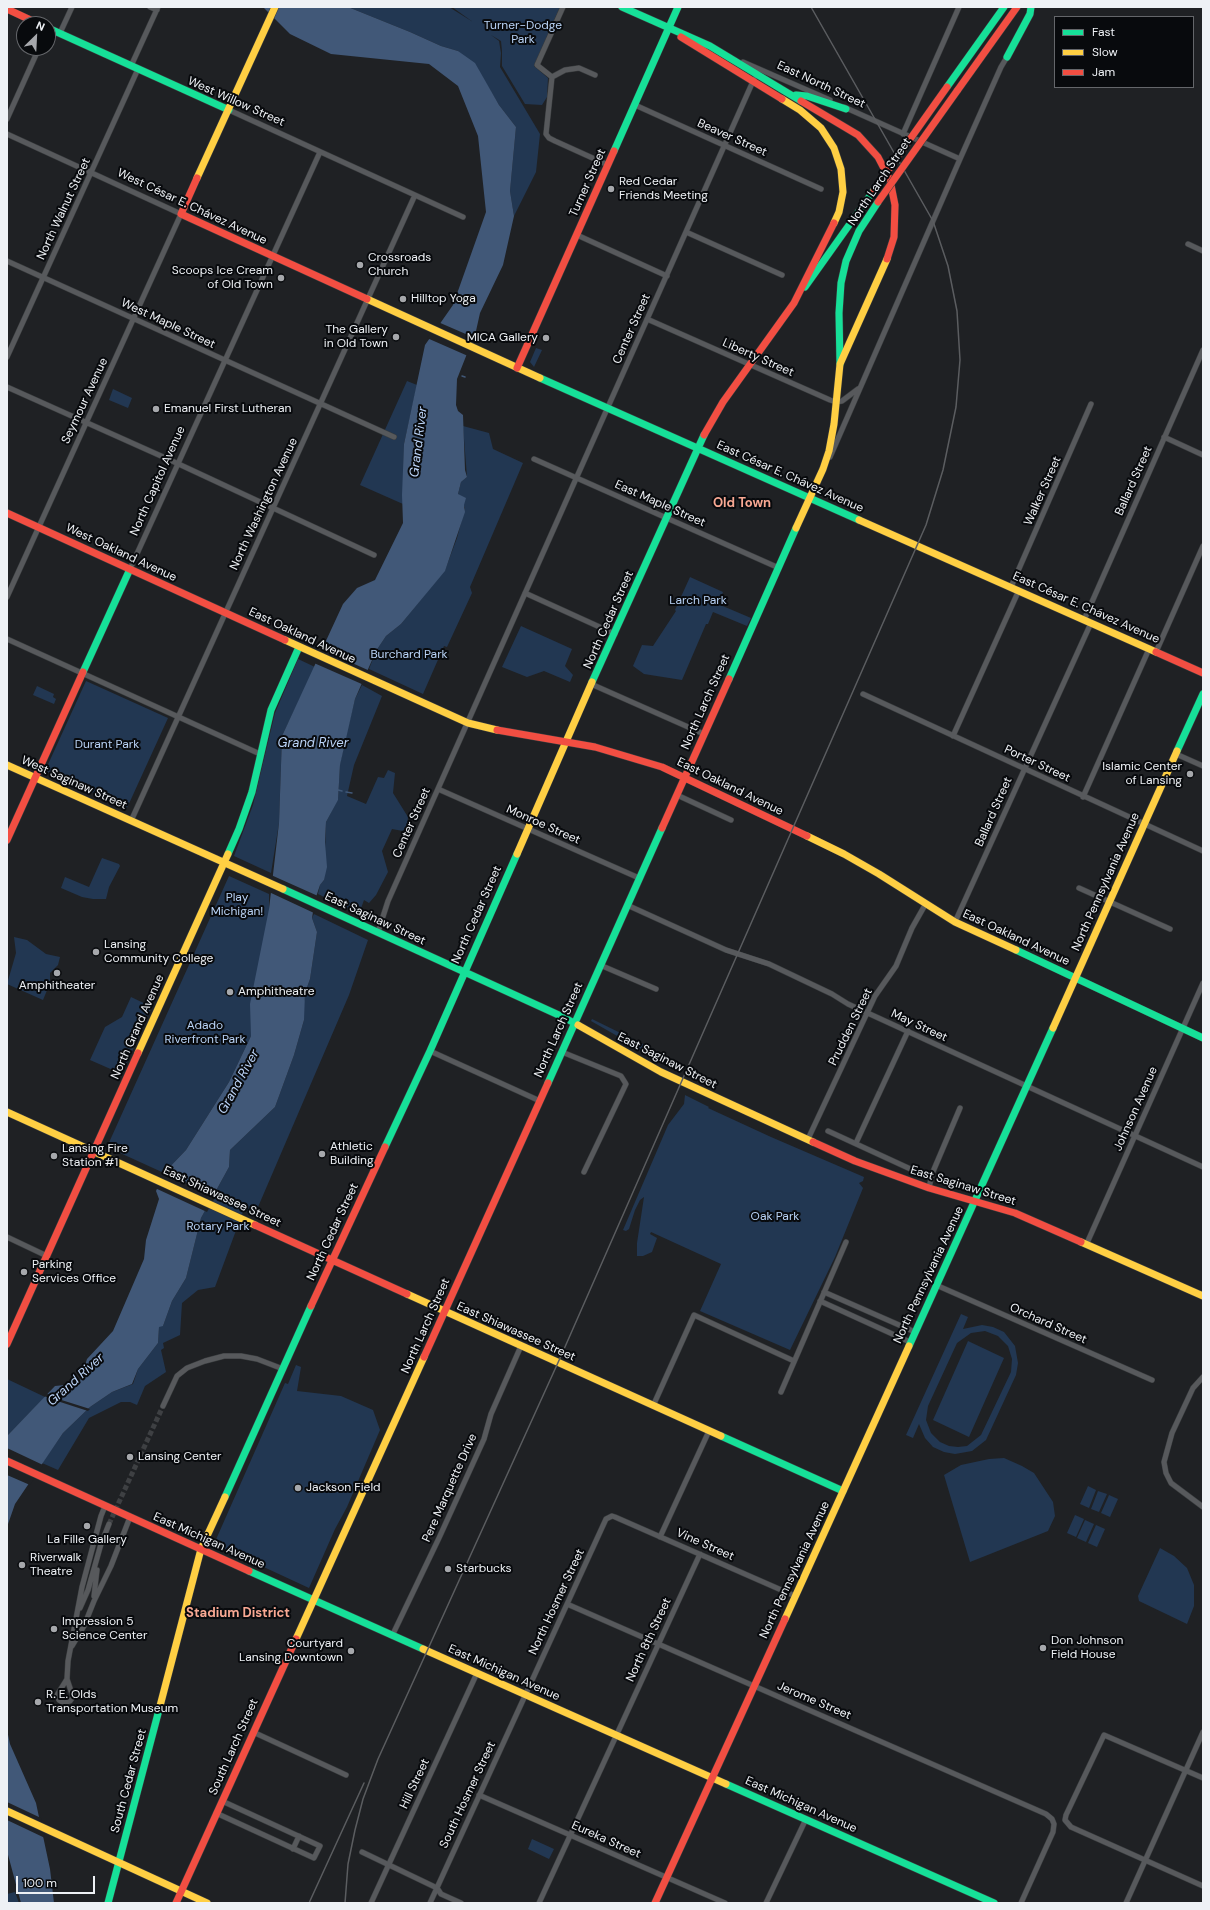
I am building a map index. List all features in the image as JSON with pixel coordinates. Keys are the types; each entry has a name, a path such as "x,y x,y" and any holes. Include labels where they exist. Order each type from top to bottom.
{"main road":[{"path":"181,214 276,7"},
{"name":"East North Street","path":"622,7 672,30 699,40 730,57"},
{"name":"Turner Street","path":"518,368 635,105 672,30 678,7"},
{"name":"North Larch Street","path":"794,302 1004,7"},
{"name":"North Larch Street","path":"313,1600 540,1101 823,469 832,438 840,364 838,313 841,283 846,261 859,231 878,202 1018,7"},
{"path":"1007,57 1030,14 1031,7"},
{"path":"7,9 22,16"},
{"name":"East North Street","path":"672,30 755,83"},
{"name":"West Willow Street","path":"56,32 228,110"},
{"path":"730,57 848,128 866,143 885,168 895,201 896,223 891,248 840,364"},
{"path":"755,83 774,92 807,96 846,109"},
{"path":"755,83 806,114 818,124 833,145 842,172 842,197 837,218 794,302"},
{"name":"West César E. Chávez Avenue","path":"181,214 368,299"},
{"name":"East César E. Chávez Avenue","path":"368,299 484,353 1203,673"},
{"name":"North Cedar Street","path":"201,1549 332,1260 430,1051 698,448 718,411 794,302"},
{"name":"West Oakland Avenue","path":"7,513 225,612"},
{"name":"North Capitol Avenue","path":"7,840 130,570"},
{"name":"East Oakland Avenue","path":"225,612 468,723 489,729 567,742 630,756 662,767 844,854 879,874 955,922 1203,1038"},
{"name":"North Grand Avenue","path":"7,1344 239,829 247,807 274,703 299,647"},
{"name":"North Pennsylvania Avenue","path":"655,1903 975,1202 1203,694"},
{"name":"West Saginaw Street","path":"7,765 131,821"},
{"name":"East Saginaw Street","path":"131,821 258,877 574,1023 661,1072 855,1162 929,1188 1015,1213 1087,1243 1203,1296"},
{"name":"East Shiawassee Street","path":"7,1112 240,1217 444,1312 843,1491"},
{"name":"East Michigan Avenue","path":"7,1461 392,1636 994,1903"},
{"name":"South Cedar Street","path":"108,1903 201,1549"},
{"name":"South Larch Street","path":"176,1903 313,1600"},
{"path":"7,1811 207,1903"}],"street":[{"path":"60,34 72,7"},
{"path":"150,7 158,9"},
{"path":"552,77 537,65 563,7"},
{"path":"903,134 959,7"},
{"name":"North Walnut Street","path":"7,357 91,173 158,9"},
{"path":"7,119 35,56"},
{"name":"East North Street","path":"730,57 960,159"},
{"name":"North Larch Street","path":"823,469 836,446 859,388 1001,67 1007,57"},
{"path":"552,77 565,70 579,68 594,74"},
{"name":"Center Street","path":"378,932 388,901 724,146 755,83 757,73"},
{"path":"552,77 546,134 549,138 608,165"},
{"name":"Beaver Street","path":"635,105 821,189"},
{"name":"West Willow Street","path":"228,110 463,217"},
{"name":"West César E. Chávez Avenue","path":"7,134 181,214"},
{"name":"North Capitol Avenue","path":"130,570 320,152"},
{"name":"North Washington Avenue","path":"131,821 415,195"},
{"name":"Seymour Avenue","path":"7,597 181,214"},
{"path":"686,232 782,275"},
{"path":"576,235 667,276"},
{"path":"1188,244 1203,251"},
{"name":"West Maple Street","path":"7,261 320,404"},
{"name":"Liberty Street","path":"648,319 749,365 836,402"},
{"name":"Ballard Street","path":"955,922 1024,770 1164,437 1203,350"},
{"path":"7,387 374,555"},
{"path":"836,402 849,397 859,388"},
{"path":"320,404 394,437"},
{"name":"Walker Street","path":"953,736 1091,404"},
{"path":"1164,437 1203,455"},
{"name":"East Maple Street","path":"534,459 779,568"},
{"path":"1083,796 1203,546"},
{"path":"525,593 615,634"},
{"path":"7,639 260,754"},
{"path":"592,684 704,734"},
{"name":"Porter Street","path":"863,694 947,732 1024,770 1203,851"},
{"path":"1176,754 1203,766"},
{"name":"Monroe Street","path":"438,789 639,878"},
{"path":"677,795 731,820"},
{"path":"1079,888 1170,929"},
{"name":"Prudden Street","path":"808,1139 875,996 896,966 912,928 925,904"},
{"name":"May Street","path":"627,905 726,950 769,964 867,1013 1203,1167"},
{"path":"600,966 656,989"},
{"name":"Johnson Avenue","path":"1087,1243 1203,983"},
{"path":"856,1144 908,1031"},
{"path":"430,1051 540,1101"},
{"path":"562,1052 621,1076 626,1084 584,1172"},
{"path":"929,1188 930,1178 960,1108"},
{"path":"828,1131 930,1178"},
{"path":"7,1237 47,1256"},
{"path":"781,1392 846,1242"},
{"name":"Orchard Street","path":"936,1286 1152,1380"},
{"path":"824,1292 915,1332"},
{"path":"820,1301 910,1342"},
{"path":"653,1406 694,1315 794,1361"},
{"name":"Pere Marquette Drive","path":"392,1636 440,1538 481,1445 491,1414 521,1346"},
{"path":"162,1406 177,1376 187,1368 205,1361 224,1356 241,1356 257,1359 283,1368"},
{"path":"1203,1377 1193,1388 1172,1433 1164,1462 1166,1473 1171,1483 1203,1507"},
{"path":"660,1537 709,1431"},
{"path":"67,1679 70,1650 85,1576 105,1506"},
{"name":"Vine Street","path":"606,1519 612,1516 616,1517 795,1596"},
{"path":"70,1650 84,1626 111,1566 130,1517"},
{"name":"North Hosmer Street","path":"525,1695 606,1519"},
{"path":"78,1614 88,1590 101,1544 109,1524"},
{"name":"North 8th Street","path":"539,1903 700,1554"},
{"path":"94,1601 96,1564"},
{"name":"Jerome Street","path":"567,1604 1046,1814 1052,1818 1054,1824 1053,1832 1021,1903"},
{"name":"Hill Street","path":"371,1903 477,1673"},
{"name":"South Hosmer Street","path":"430,1903 525,1695"},
{"path":"253,1732 346,1775"},
{"path":"1126,1903 1203,1732"},
{"path":"1203,1778 1104,1735 1065,1820 1071,1827 1203,1886"},
{"name":"Eureka Street","path":"479,1795 725,1903"},
{"path":"216,1813 314,1858 320,1846 222,1801"},
{"path":"766,1903 806,1819"},
{"path":"293,1849 299,1836"},
{"path":"362,1852 437,1888 441,1894 461,1903"}],"green space":[{"name":"Turner-Dodge Park","path":"348,7 449,7 473,22 452,7 560,7 534,66 548,78 547,97 542,105 525,104 502,66 501,41 491,35 499,41 501,53 500,67 540,134 536,172 514,216 510,191 516,127 499,105 485,82 458,51 441,46"},
{"path":"536,348 542,350 534,367 530,362"},
{"path":"407,381 417,385 404,444 403,504 360,485"},
{"path":"113,389 132,398 128,408 109,400"},
{"name":"Burchard Park","path":"463,426 489,433 493,449 523,463 470,587 472,593 447,647 444,646 423,694 369,669 376,651 386,636 401,624 445,570 457,538 465,508 458,494 461,482 467,477"},
{"name":"Larch Park","path":"690,577 723,592 718,604 751,618 747,626 713,612 708,624 706,624 682,680 644,674 633,666 642,645 653,646 676,611 675,610"},
{"path":"521,626 572,649 565,666 573,675 570,682 544,671 527,677 502,667"},
{"path":"298,659 315,667 282,736 279,823 271,873 234,856 253,805 275,713"},
{"name":"Durant Park","path":"86,681 168,718 127,808 45,771"},
{"name":"Burchard Park","path":"362,685 382,696 354,765 347,796 366,804 378,777 384,778 388,770 395,773 393,793 408,817 407,826 403,831 392,829 382,851 388,872 376,895 369,903 364,900 359,914 318,894 320,885 324,880 326,822 338,799 340,764 355,699"},
{"path":"37,686 54,694 53,697 56,699 54,704 33,695"},
{"path":"102,858 119,864 120,866 109,887 106,899 82,897 61,888 65,877 89,887"},
{"path":"229,876 269,894 269,909 305,1001 305,993 310,979 317,932 312,918 314,914 368,940 349,995 255,1214 244,1209 215,1287 198,1290 182,1303 180,1335 163,1343 164,1348 161,1350 166,1372 145,1386 137,1405 130,1402 121,1402 89,1418 58,1470 42,1463 63,1433 90,1407 112,1392 133,1384 138,1369 158,1343 159,1326 163,1326 172,1301 186,1278 201,1218 229,1167 230,1150 275,1107 294,1055 304,1020 251,1036 229,1082 186,1150 164,1173 107,1147"},
{"path":"14,937 27,940 46,954 60,957 58,965 50,973 50,983 43,1000 7,984 16,953"},
{"path":"131,997 152,1007 122,1074 90,1060 105,1027 122,1017"},
{"path":"592,1019 655,1050 652,1056 653,1052 649,1050 647,1053 591,1021"},
{"path":"657,1051 674,1062 676,1068 654,1056"},
{"name":"Oak Park","path":"685,1095 709,1107 708,1108 771,1137 864,1177 863,1181 859,1183 863,1188 835,1257 790,1350 700,1311 721,1264 651,1232 650,1234 657,1238 652,1252 643,1256 637,1256 637,1243 644,1197 640,1200 635,1210 629,1229 626,1231 623,1230 668,1125 684,1104"},
{"path":"961,1314 968,1317 963,1329 982,1325 993,1327 1004,1332 1015,1346 1018,1363 1016,1375 986,1440 972,1451 955,1454 944,1452 933,1447 925,1438 919,1424 913,1438 906,1435","holes":["985,1331 998,1336 1008,1346 1012,1359 1011,1372 981,1435 967,1446 949,1446 940,1442 931,1433 926,1420 928,1406 957,1343 971,1333"]},
{"path":"968,1341 1004,1358 969,1437 933,1420"},
{"name":"Jackson Field","path":"296,1365 301,1367 297,1391 341,1396 373,1410 380,1430 347,1507 335,1529 309,1588 214,1544 285,1383 288,1384"},
{"path":"7,1379 45,1397 7,1436"},
{"path":"1004,1458 1034,1473 1053,1502 1055,1516 1048,1531 970,1562 944,1475 961,1465 989,1459"},
{"path":"1088,1486 1096,1490 1089,1508 1080,1504"},
{"path":"1098,1491 1107,1494 1099,1512 1091,1509"},
{"path":"1109,1495 1118,1499 1110,1517 1101,1513"},
{"path":"1075,1515 1084,1519 1076,1537 1067,1533"},
{"path":"1085,1520 1094,1524 1086,1542 1077,1538"},
{"path":"1096,1525 1105,1529 1097,1547 1088,1543"},
{"path":"1160,1548 1174,1556 1187,1568 1194,1585 1194,1606 1187,1624 1139,1601 1138,1596"},
{"path":"532,1839 554,1849 549,1859 528,1849"},
{"path":"15,1892 19,1903 7,1903 7,1894"}],"water":[{"name":"Grand River","path":"263,7 348,7 441,46 458,51 475,63 499,105 516,127 510,191 514,216 503,265 480,313 476,331 457,379 456,405 458,411 463,415 465,470 467,477 461,482 458,494 466,498 464,505 465,512 445,571 401,624 386,636 376,651 355,699 340,765 338,800 326,822 325,842 327,867 324,880 320,885 315,900 312,918 317,932 310,979 305,993 304,1020 294,1055 275,1107 230,1150 229,1167 201,1218 186,1278 172,1301 163,1326 159,1327 158,1343 138,1369 132,1384 112,1392 90,1407 63,1433 15,1504 7,1527 7,1436 55,1386 75,1384 80,1381 87,1359 113,1331 144,1259 146,1240 159,1199 156,1191 164,1173 186,1150 229,1082 251,1036 250,1004 269,909 279,823 282,736 343,604 357,588 375,580 403,523 402,495 404,444 425,345 453,305 486,212 478,136 458,86 429,64 331,54 290,34"},
{"path":"7,1730 10,1744 36,1803 50,1869 54,1903 21,1903 7,1851"}],"pier":[{"path":"438,322 475,338 468,356 427,338"},
{"path":"321,649 370,671 364,685 314,663"},
{"path":"271,875 318,896 314,913 269,892"},
{"path":"162,1172 216,1196 207,1212 155,1188"},
{"path":"46,1393 52,1397 90,1409 88,1411 51,1399 44,1396"},
{"path":"7,1448 43,1465 30,1485 7,1475"},
{"path":"7,1802 41,1818 45,1838 7,1820"}],"waterway":[{"path":"338,790 342,791"},
{"path":"346,792 352,793"}],"tunnel":[{"path":"109,1524 163,1406"}],"railway":[{"path":"345,1903 348,1864 355,1830 363,1799 378,1759 561,1356 926,525 943,470 956,407 960,360 957,311 948,266 933,221 811,7"},
{"path":"309,1903 364,1783"}],"traffic: fast":[{"path":"622,7 710,46 801,101"},
{"path":"614,151 678,7"},
{"path":"947,87 1004,7"},
{"path":"1007,57 1030,14 1031,7"},
{"path":"56,32 229,110"},
{"path":"796,95 807,96 846,109"},
{"path":"805,287 874,190"},
{"path":"840,364 839,313 841,283 846,261 859,231 878,202"},
{"path":"540,378 859,520"},
{"path":"592,682 704,435"},
{"path":"729,679 796,528"},
{"path":"83,672 130,569"},
{"path":"228,854 239,829 252,792 271,710 299,647"},
{"path":"1177,751 1203,694"},
{"path":"548,1083 662,828"},
{"path":"385,1147 430,1051 517,854"},
{"path":"283,889 578,1025"},
{"path":"1016,950 1203,1038"},
{"path":"909,1346 1053,1028"},
{"path":"225,1497 311,1306"},
{"path":"721,1436 843,1491"},
{"path":"249,1571 423,1649"},
{"path":"108,1903 160,1706"},
{"path":"726,1784 994,1903"}],"traffic: slow":[{"path":"197,178 275,7"},
{"path":"782,99 800,110 821,128 834,148 841,169 843,192 839,212 834,223"},
{"path":"796,528 823,469 829,451 834,424 840,364 887,259"},
{"path":"367,299 540,378"},
{"path":"859,520 1156,652"},
{"path":"285,640 468,723 497,730"},
{"path":"517,854 592,682"},
{"path":"1053,1028 1177,751"},
{"path":"7,765 283,889"},
{"path":"807,836 844,854 879,874 955,922 1016,950"},
{"path":"138,1053 228,854"},
{"path":"578,1025 661,1072 813,1142"},
{"path":"7,1112 255,1225"},
{"path":"1081,1242 1203,1296"},
{"path":"407,1294 721,1436"},
{"path":"785,1619 909,1346"},
{"path":"296,1639 424,1357"},
{"path":"160,1706 201,1549 225,1497"},
{"path":"423,1649 726,1784"},
{"path":"7,1811 207,1903"}],"traffic: jam":[{"path":"957,91 1017,7"},
{"path":"7,9 22,16"},
{"path":"681,37 782,99"},
{"path":"874,190 947,87"},
{"path":"878,202 957,91"},
{"path":"801,101 858,135 878,157 890,180 895,205 894,237 887,259"},
{"path":"517,368 614,151"},
{"path":"197,178 181,214 367,299"},
{"path":"704,435 723,402 794,303 834,223"},
{"path":"7,513 285,640"},
{"path":"1156,652 1203,673"},
{"path":"7,840 83,672"},
{"path":"662,828 729,679"},
{"path":"497,730 595,747 662,767 807,836"},
{"path":"7,1344 138,1053"},
{"path":"424,1357 548,1083"},
{"path":"813,1142 855,1161 929,1188 1015,1213 1081,1242"},
{"path":"311,1306 385,1147"},
{"path":"255,1225 407,1294"},
{"path":"7,1461 249,1571"},
{"path":"655,1903 785,1619"},
{"path":"176,1903 296,1639"}],"place":[{"name":"Red Cedar Friends Meeting","path":"611,189"},
{"name":"Crossroads Church","path":"360,265"},
{"name":"Scoops Ice Cream of Old Town","path":"281,278"},
{"name":"Hilltop Yoga","path":"403,299"},
{"name":"The Gallery in Old Town","path":"396,337"},
{"name":"MICA Gallery","path":"546,338"},
{"name":"Emanuel First Lutheran","path":"156,409"},
{"name":"Islamic Center of Lansing","path":"1190,774"},
{"name":"Lansing Community College","path":"96,952"},
{"name":"Amphitheater","path":"57,973"},
{"name":"Amphitheatre","path":"230,992"},
{"name":"Athletic Building","path":"322,1154"},
{"name":"Lansing Fire Station #1","path":"54,1156"},
{"name":"Parking Services Office","path":"24,1272"},
{"name":"Lansing Center","path":"130,1457"},
{"name":"Jackson Field","path":"298,1488"},
{"name":"La Fille Gallery","path":"87,1526"},
{"name":"Riverwalk Theatre","path":"22,1565"},
{"name":"Starbucks","path":"448,1569"},
{"name":"Impression 5 Science Center","path":"54,1629"},
{"name":"Don Johnson Field House","path":"1043,1648"},
{"name":"Courtyard Lansing Downtown","path":"351,1651"},
{"name":"R. E. Olds Transportation Museum","path":"38,1702"}],"district":[{"name":"Old Town","path":"742,504"},
{"name":"Stadium District","path":"238,1614"}],"park label":[{"name":"Play Michigan!","path":"237,905"},
{"name":"Adado Riverfront Park","path":"205,1033"},
{"name":"Rotary Park","path":"218,1227"}]}
